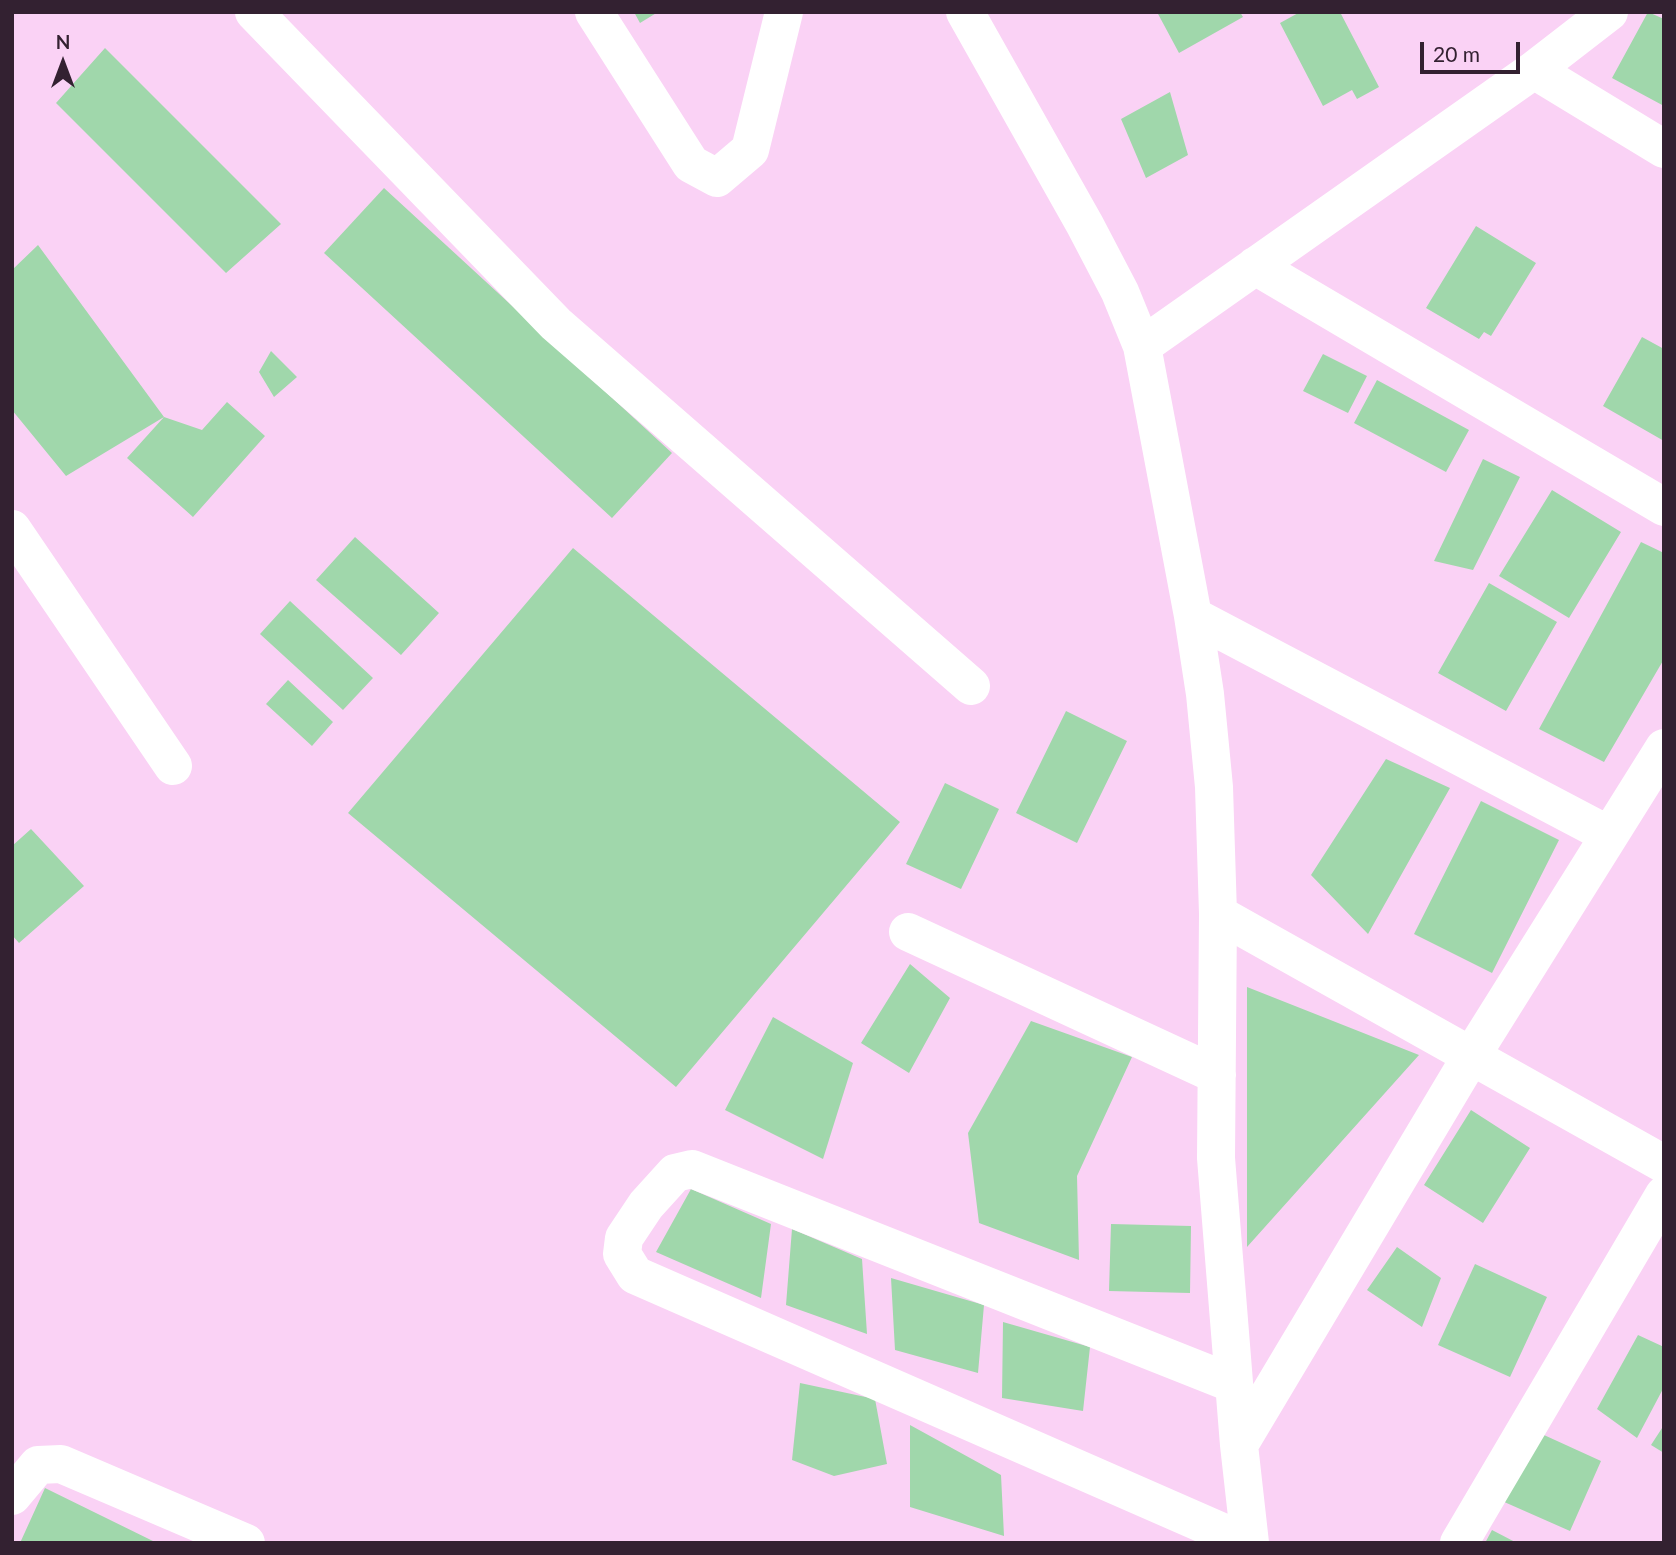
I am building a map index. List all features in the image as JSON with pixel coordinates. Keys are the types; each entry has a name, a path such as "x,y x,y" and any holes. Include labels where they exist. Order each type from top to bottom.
{"street":[{"path":"254,12 556,324 971,686"},
{"path":"594,12 691,164 718,178 750,150 784,12"},
{"path":"1142,346 1534,70 1609,12"},
{"path":"965,13 1091,236 1120,292 1142,346 1193,616 1205,694 1214,787 1218,915 1216,1157 1248,1543 635,1275 626,1267 622,1254 624,1238 646,1205 675,1173 692,1169 1234,1384"},
{"path":"1534,70 1664,149"},
{"path":"1255,266 1664,507"},
{"path":"12,529 173,766"},
{"path":"1193,616 1609,835"},
{"path":"1239,1445 1470,1058 1664,748"},
{"path":"1218,915 1664,1164"},
{"path":"908,932 1217,1075"},
{"path":"1459,1543 1664,1195"},
{"path":"12,1496 38,1465 61,1464 246,1543"}],"building":[{"path":"634,12 658,12 640,23"},
{"path":"1157,12 1240,12 1243,17 1179,53"},
{"path":"1300,12 1340,12 1379,87 1357,99 1352,90 1323,106 1280,23"},
{"path":"1648,12 1664,19 1664,106 1612,78"},
{"path":"105,48 281,224 226,273 56,103"},
{"path":"1170,92 1188,155 1146,178 1121,119"},
{"path":"384,188 672,453 612,518 324,253"},
{"path":"1476,226 1536,263 1491,336 1484,332 1479,339 1426,308"},
{"path":"38,245 164,417 66,476 12,410 12,270"},
{"path":"1642,337 1664,349 1664,441 1603,406"},
{"path":"271,351 297,377 274,397 259,372"},
{"path":"1323,354 1367,376 1348,413 1303,391"},
{"path":"1377,380 1469,430 1446,472 1354,423"},
{"path":"227,402 265,436 193,517 127,458 164,417 202,430"},
{"path":"1483,459 1520,477 1473,570 1434,561"},
{"path":"1552,490 1621,532 1569,618 1499,576"},
{"path":"355,537 439,613 401,655 316,580"},
{"path":"1641,542 1664,553 1664,659 1604,762 1539,729"},
{"path":"573,548 900,822 676,1087 348,813"},
{"path":"1489,583 1557,622 1506,711 1438,673"},
{"path":"290,601 373,678 343,710 260,634"},
{"path":"288,680 333,722 312,746 266,704"},
{"path":"1066,711 1127,741 1077,843 1016,813"},
{"path":"1386,759 1450,788 1368,934 1311,875"},
{"path":"945,783 999,809 961,889 906,864"},
{"path":"1481,801 1559,840 1492,973 1414,934"},
{"path":"31,829 84,886 19,943 12,935 12,846"},
{"path":"910,964 950,998 909,1073 861,1043"},
{"path":"1247,987 1419,1055 1247,1247"},
{"path":"773,1017 853,1063 823,1159 725,1110"},
{"path":"1031,1021 1132,1057 1077,1176 1079,1260 979,1223 968,1133"},
{"path":"1471,1110 1530,1148 1483,1223 1424,1185"},
{"path":"691,1189 771,1224 761,1298 656,1252"},
{"path":"1111,1224 1191,1226 1190,1293 1109,1291"},
{"path":"792,1229 862,1259 867,1334 786,1305"},
{"path":"1397,1247 1441,1278 1422,1327 1367,1290"},
{"path":"1475,1264 1547,1297 1510,1377 1438,1345"},
{"path":"891,1278 984,1305 978,1373 895,1350"},
{"path":"1003,1322 1090,1347 1083,1411 1002,1398"},
{"path":"1638,1335 1664,1347 1664,1387 1637,1438 1597,1409"},
{"path":"800,1383 875,1399 887,1464 834,1476 792,1460"},
{"path":"910,1425 1001,1475 1004,1536 910,1507"},
{"path":"1664,1425 1664,1453 1651,1445"},
{"path":"1533,1430 1601,1461 1570,1531 1502,1501"},
{"path":"45,1488 157,1543 20,1543"},
{"path":"1492,1530 1517,1543 1485,1543"}]}
